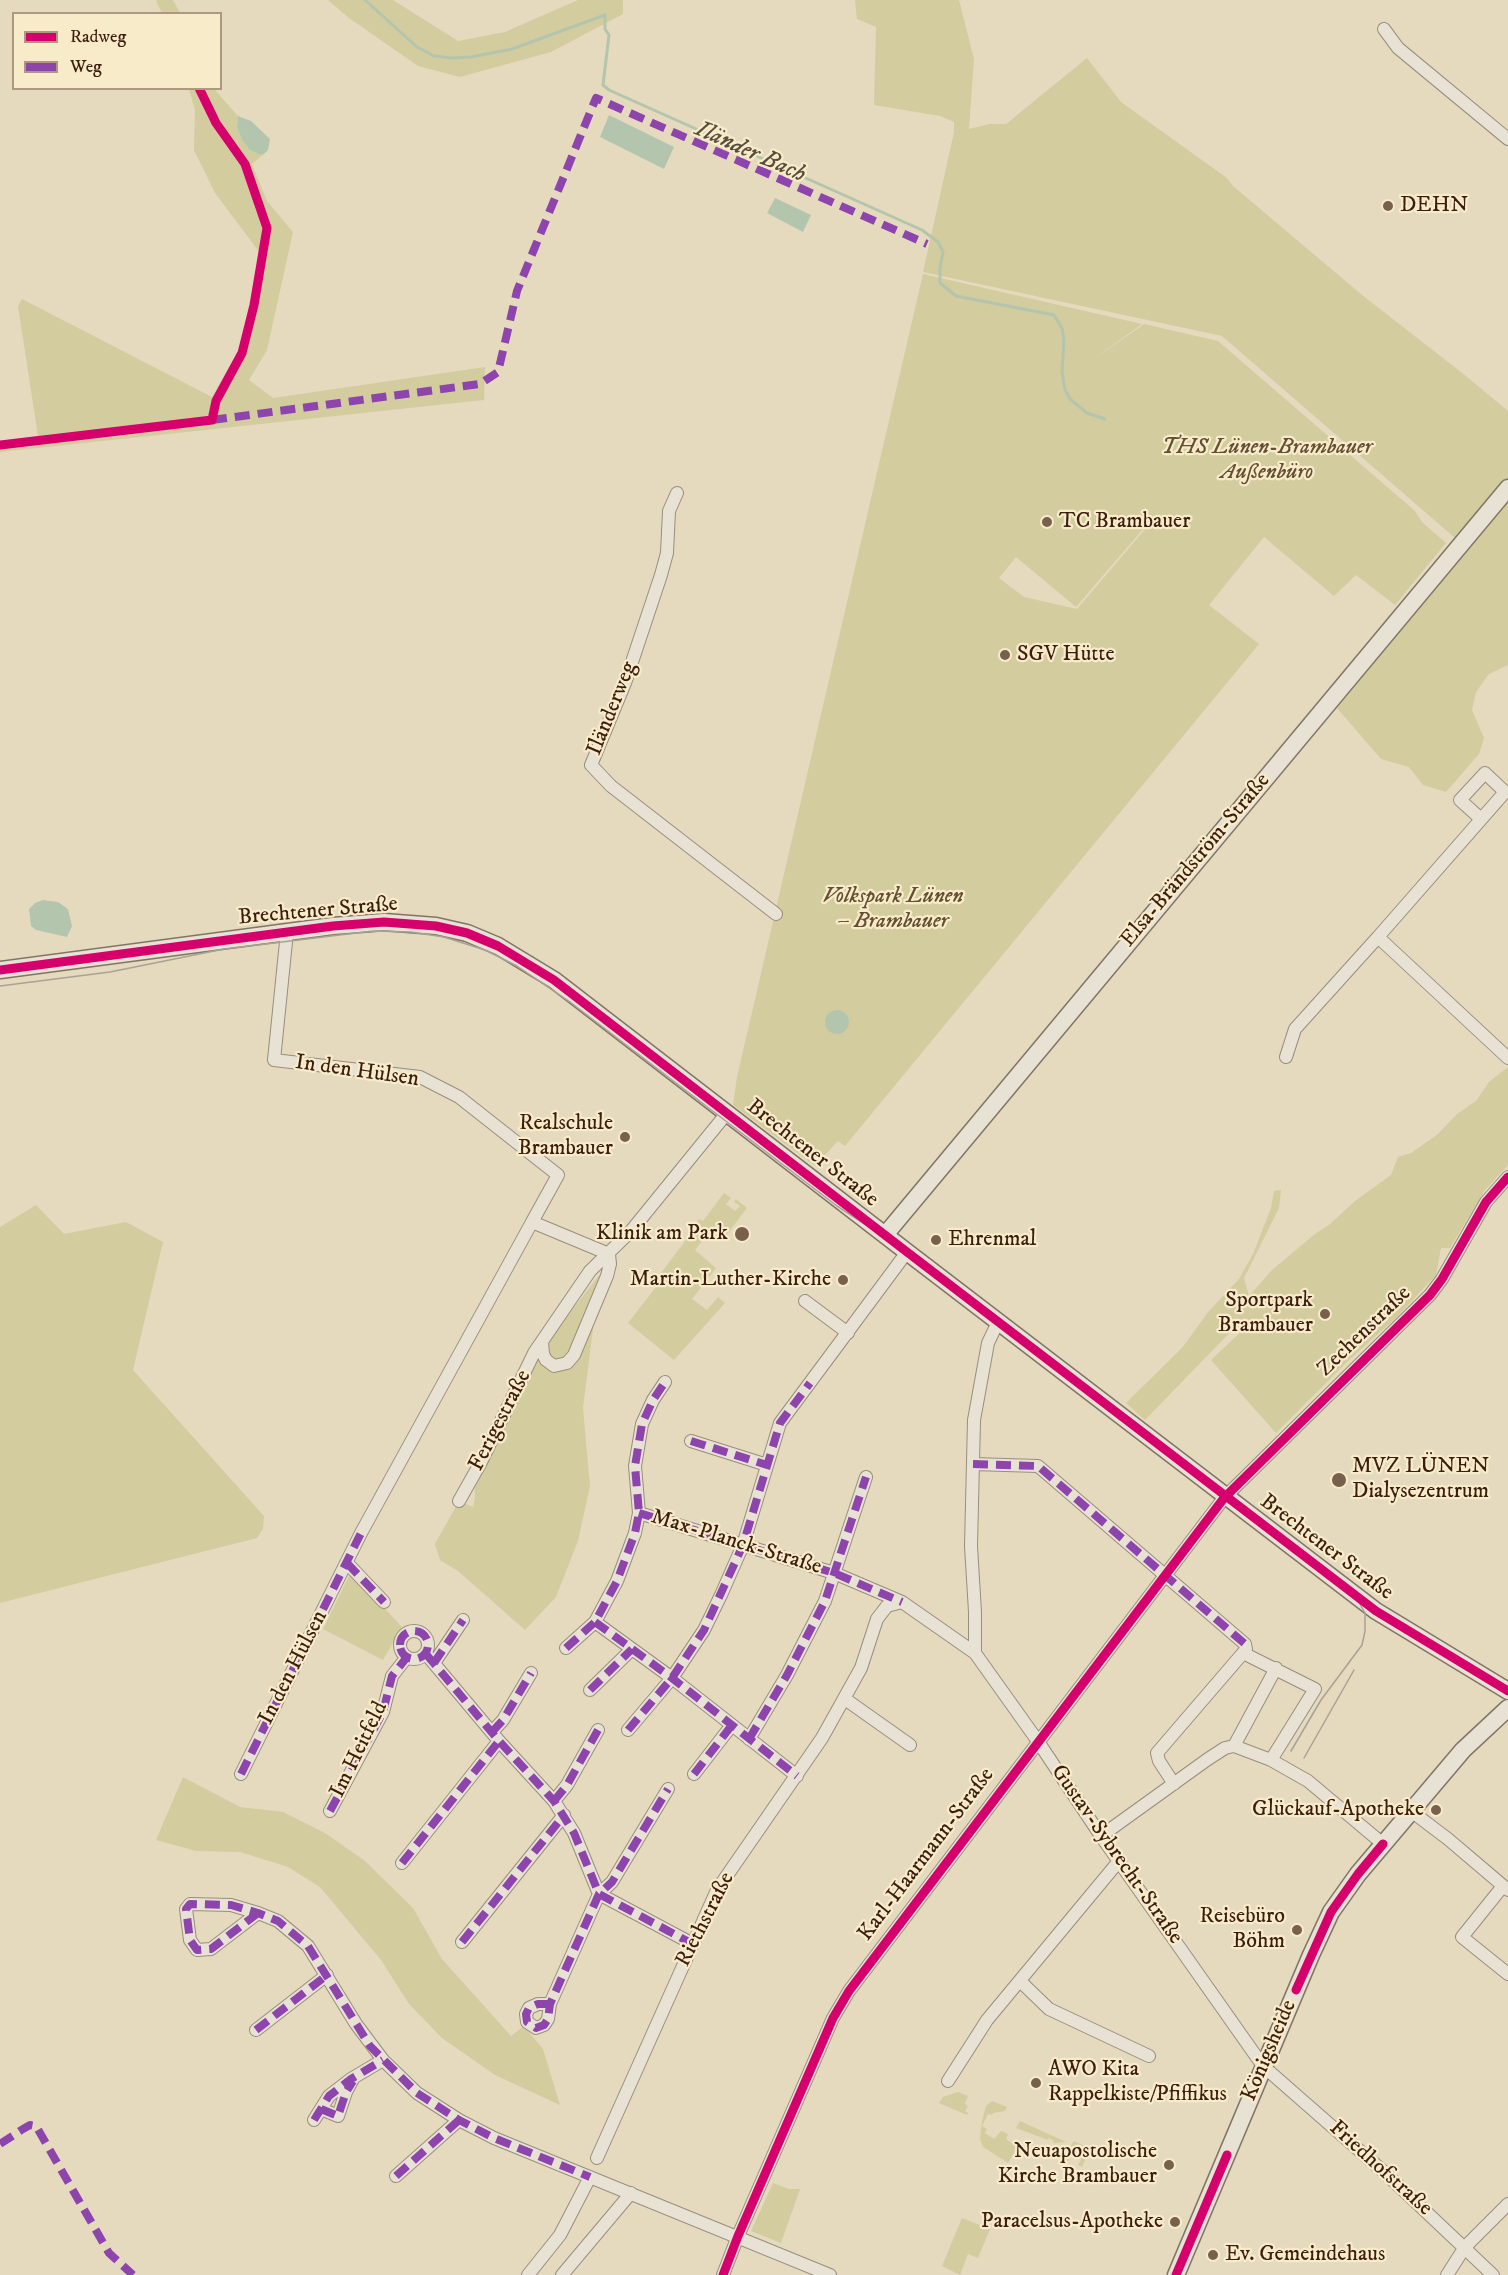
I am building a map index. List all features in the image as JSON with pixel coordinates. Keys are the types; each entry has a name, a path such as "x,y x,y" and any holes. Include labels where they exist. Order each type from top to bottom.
{"main road":[{"name":"Elsa-Brändström-Straße","path":"885,1235 1508,488"},
{"name":"Brechtener Straße","path":"0,970 355,923 404,922 442,927 484,940 519,957 548,976 1376,1611 1508,1691"},
{"name":"Königsheide","path":"1176,2275 1263,2066 1331,1912 1358,1874 1463,1750 1508,1708"}],"street":[{"path":"1384,29 1398,48 1508,139"},
{"name":"Iländerweg","path":"677,493 669,511 667,553 661,575 625,683 593,755 591,765 611,786 776,914"},
{"path":"1286,1057 1295,1029 1481,819"},
{"name":"In den Hülsen","path":"241,1774 347,1563 558,1175 459,1097 420,1077 274,1060 287,932"},
{"path":"1378,937 1508,1058"},
{"name":"Ferigestraße","path":"459,1501 542,1342 590,1271 631,1232 727,1113"},
{"name":"Zechenstraße","path":"1226,1496 1430,1295 1442,1279 1486,1202 1508,1177"},
{"path":"532,1222 609,1254"},
{"path":"628,1730 672,1678 704,1630 743,1545 780,1423 907,1252"},
{"name":"Ferigestraße","path":"542,1342 546,1360 554,1366 567,1363 580,1344 597,1301 610,1264 609,1254"},
{"path":"805,1302 848,1333"},
{"path":"975,1653 971,1546 974,1420 988,1343 998,1322"},
{"path":"566,1648 595,1622 617,1581 635,1533 639,1513 635,1466 642,1424 653,1400 665,1382"},
{"path":"691,1441 767,1465"},
{"path":"973,1464 1038,1466 1164,1574 1244,1648 1315,1689 1271,1760"},
{"name":"Max-Planck-Straße","path":"834,1573 866,1477"},
{"name":"Karl-Haarmann-Straße","path":"723,2275 841,2003 1037,1740 1226,1496"},
{"name":"Max-Planck-Straße","path":"639,1513 834,1573 902,1602 975,1653"},
{"path":"347,1563 384,1602"},
{"path":"749,1739 787,1675 820,1612 834,1573"},
{"name":"Riethstraße","path":"597,2158 691,1943 717,1890 796,1776 845,1699 861,1668 877,1619 887,1606 902,1602"},
{"path":"462,1620 430,1658 407,1657 401,1650 400,1642 405,1634 412,1631 421,1633 427,1639 430,1658 564,1815 574,1833 599,1894 691,1943"},
{"path":"595,1622 672,1678 796,1776"},
{"path":"1174,1784 1159,1761 1157,1752 1244,1648"},
{"path":"590,1690 632,1649"},
{"name":"Gustav-Sybrecht-Straße","path":"975,1653 1263,2066"},
{"name":"Im Heitfeld","path":"330,1811 383,1712 392,1676 407,1657"},
{"path":"1234,1746 1276,1668"},
{"path":"402,1863 496,1737 503,1720 531,1673"},
{"path":"845,1699 910,1745"},
{"path":"694,1774 732,1725"},
{"path":"554,1801 567,1785 598,1730"},
{"path":"1101,1836 1225,1748 1234,1746 1271,1760 1308,1781 1383,1844"},
{"path":"550,2004 599,1894 612,1882 668,1789"},
{"path":"1411,1811 1505,1888 1462,1936 1508,1974"},
{"path":"462,1942 564,1815"},
{"path":"948,2081 987,2020 1119,1861"},
{"path":"258,1913 211,1949 197,1950 190,1940 186,1909 190,1904 231,1905 258,1913 278,1921 308,1946 356,2024 383,2060 417,2093 459,2120 494,2138 830,2275"},
{"path":"256,2030 327,1975"},
{"path":"1020,1981 1049,2009 1149,2056"},
{"path":"314,2120 329,2096 355,2076 383,2060"},
{"name":"Friedhofstraße","path":"1263,2066 1384,2172 1494,2275"},
{"path":"321,2109 338,2116 346,2092 355,2076"},
{"path":"396,2176 459,2120"},
{"path":"528,2275 560,2235 590,2177"},
{"path":"562,2275 631,2193"},
{"path":"1447,2275 1465,2247 1508,2204"}],"green space":[{"path":"173,0 179,12 162,12 156,1"},
{"path":"328,0 393,0 458,41 505,32 578,0 623,0 623,14 551,52 460,77 418,66 349,18"},
{"path":"855,0 959,0 974,59 969,129 990,124 1006,124 1087,58 1121,102 1227,178 1233,186 1362,295 1508,411 1508,480 1455,538 1222,336 923,272 954,132 954,122 940,116 874,105 876,27 857,19"},
{"path":"189,90 215,90 238,116 237,127 242,140 250,150 264,154 252,164 267,201 293,232 267,350 249,380 273,398 485,367 484,400 0,452 0,441 38,436 18,306 22,299 212,397 241,346 260,253 215,193 194,150 195,110"},
{"path":"923,274 1142,324 1091,361 1144,324 1218,341 1415,511 1422,522 1446,543 1395,605 1356,575 1334,596 1264,537 1209,605 1259,644 845,1146 838,1141 815,1166 733,1105 737,1077","holes":["1130,515 1146,528 1077,609 1024,597 999,578 1016,557 1076,607 1144,528"]},
{"path":"1508,501 1508,665 1489,674 1476,692 1472,710 1484,738 1479,754 1446,792 1423,785 1409,767 1381,759 1337,708"},
{"path":"1508,1067 1508,1165 1485,1190 1450,1248 1441,1248 1436,1275 1397,1317 1349,1360 1276,1433 1211,1360 1246,1327 1241,1321 1145,1420 1126,1403 1182,1348 1209,1311 1239,1279 1253,1254 1271,1208 1274,1191 1281,1190 1279,1208 1244,1278 1249,1296 1272,1270 1329,1225 1355,1201 1391,1175 1398,1157 1411,1153 1438,1134 1457,1114 1476,1101 1489,1082"},
{"path":"724,1193 731,1198 726,1204 735,1211 740,1206 734,1202 736,1199 747,1208 725,1237 713,1228 695,1250 716,1268 692,1299 707,1310 718,1297 725,1303 674,1360 628,1323 656,1287 658,1277 695,1228 693,1226 699,1219 703,1221"},
{"path":"36,1205 64,1234 126,1222 163,1242 133,1370 264,1516 263,1529 257,1538 0,1603 0,1227"},
{"path":"600,1274 583,1408 590,1486 578,1541 556,1597 525,1630 458,1571 440,1560 435,1544 459,1501 473,1507 474,1478 538,1354"},
{"path":"351,1572 402,1627 383,1660 323,1629"},
{"path":"183,1777 240,1807 283,1812 325,1833 365,1861 413,1908 442,1959 511,2036 524,2026 543,2049 560,2105 495,2075 442,2038 409,2004 381,1960 320,1887 288,1867 240,1852 196,1851 156,1840"},
{"path":"958,2092 968,2096 965,2104 968,2106 965,2111 967,2115 939,2103 943,2097"},
{"path":"992,2101 1007,2107 1005,2111 988,2114 982,2126 987,2129 985,2133 994,2139 1001,2131 1008,2134 1006,2139 1015,2146 1015,2151 1008,2163 983,2147 980,2139 982,2121 986,2106"},
{"path":"1020,2121 1066,2142 1053,2143 1054,2141 1049,2138 1048,2140 1016,2128"},
{"path":"1074,2141 1095,2151 1094,2154 1087,2155 1082,2167 1078,2165 1081,2159 1071,2154 1068,2161 1062,2158"},
{"path":"773,2183 789,2189 800,2189 781,2243 751,2231"},
{"path":"962,2218 990,2229 978,2258 968,2254 960,2275 942,2266"}],"shaded area":[{"path":"609,115 674,147 664,169 600,137"},
{"path":"238,116 251,121 270,139 268,150 264,154 250,150 242,140 237,127"},
{"path":"775,198 811,215 803,232 767,213"},
{"path":"43,900 58,902 68,909 72,926 67,937 36,930 31,926 29,909 35,903"},
{"path":"832,1010 842,1010 849,1017 849,1027 842,1034 832,1034 825,1027 825,1017"}],"waterway":[{"name":"Iländer Bach","path":"365,0 417,47 434,56 452,58 471,57 512,49 605,15 605,29 609,35 603,85 609,90 922,230 938,242 943,252 940,283 956,296 1054,315 1062,328 1064,339 1062,372 1065,390 1070,399 1087,413 1105,419"}],"tram line":[{"path":"0,986 110,972 224,949 373,931 411,932 444,937 485,950 517,966 570,1002 837,1206 932,1268 1353,1592 1365,1613 1362,1645 1321,1700 1291,1751"},
{"path":"1304,1758 1354,1670"}],"marked path":[{"path":"212,420 480,384 498,372 517,291 596,98 927,244"},
{"path":"566,1648 595,1622 617,1581 635,1533 639,1513 635,1466 642,1424 653,1400 665,1382"},
{"path":"628,1730 672,1678 704,1630 743,1545 780,1423 810,1383"},
{"path":"691,1441 767,1465"},
{"path":"973,1464 1038,1466 1245,1644"},
{"path":"749,1739 787,1675 825,1601 866,1477"},
{"path":"639,1513 834,1573 902,1602"},
{"path":"241,1774 361,1533"},
{"path":"347,1563 384,1602"},
{"path":"434,1663 463,1620"},
{"path":"595,1622 672,1678 797,1776"},
{"path":"414,1631 424,1635 428,1645 424,1655 414,1659 404,1655 400,1645 404,1635 414,1631"},
{"path":"590,1690 632,1649"},
{"path":"426,1654 499,1741 554,1801 574,1833 599,1894 691,1943"},
{"path":"330,1811 383,1712 392,1676 407,1657"},
{"path":"492,1732 503,1720 531,1673"},
{"path":"694,1774 732,1725"},
{"path":"554,1801 567,1785 598,1730"},
{"path":"402,1863 499,1741"},
{"path":"550,2004 538,2004 529,2008 526,2014 527,2022 536,2028 544,2025 548,2019 550,2004 599,1894 612,1882 668,1789"},
{"path":"462,1942 564,1815"},
{"path":"258,1913 211,1949 197,1950 190,1940 186,1909 190,1904 231,1905 258,1913 278,1921 308,1946 370,2046 417,2093 459,2120 494,2138 590,2177"},
{"path":"256,2030 327,1975"},
{"path":"314,2120 329,2096 351,2079 383,2060"},
{"path":"321,2109 338,2116 346,2092 353,2081"},
{"path":"396,2176 459,2120"},
{"path":"0,2144 30,2125 36,2126 109,2253 133,2275"}],"cycle path":[{"path":"0,445 212,420 216,401 242,353 254,305 267,228 245,164 216,123 200,90"},
{"path":"0,970 333,926 384,922 436,926 467,933 498,946 554,980 1376,1611 1508,1691"},
{"path":"723,2275 833,2018 849,1991 1224,1498 1430,1295 1442,1279 1486,1202 1508,1177"},
{"path":"1296,1990 1331,1912 1383,1844"},
{"path":"1176,2275 1227,2155"}],"place":[{"name":"DEHN","path":"1388,206"},
{"name":"TC Brambauer","path":"1047,522"},
{"name":"SGV Hütte","path":"1005,655"},
{"name":"Realschule Brambauer","path":"625,1137"},
{"name":"Klinik am Park","path":"742,1234"},
{"name":"Ehrenmal","path":"936,1240"},
{"name":"Martin-Luther-Kirche","path":"843,1280"},
{"name":"Sportpark Brambauer","path":"1325,1314"},
{"name":"MVZ LÜNEN Dialysezentrum","path":"1339,1480"},
{"name":"Glückauf-Apotheke","path":"1436,1810"},
{"name":"Reisebüro Böhm","path":"1297,1930"},
{"name":"AWO Kita Rappelkiste/Pfiffikus","path":"1036,2083"},
{"name":"Neuapostolische Kirche Brambauer","path":"1169,2165"},
{"name":"Paracelsus-Apotheke","path":"1175,2222"},
{"name":"Ev. Gemeindehaus","path":"1213,2255"}],"park label":[{"name":"THS Lünen-Brambauer Außenbüro","path":"1267,461"},
{"name":"Volkspark Lünen – Brambauer","path":"893,910"}]}
